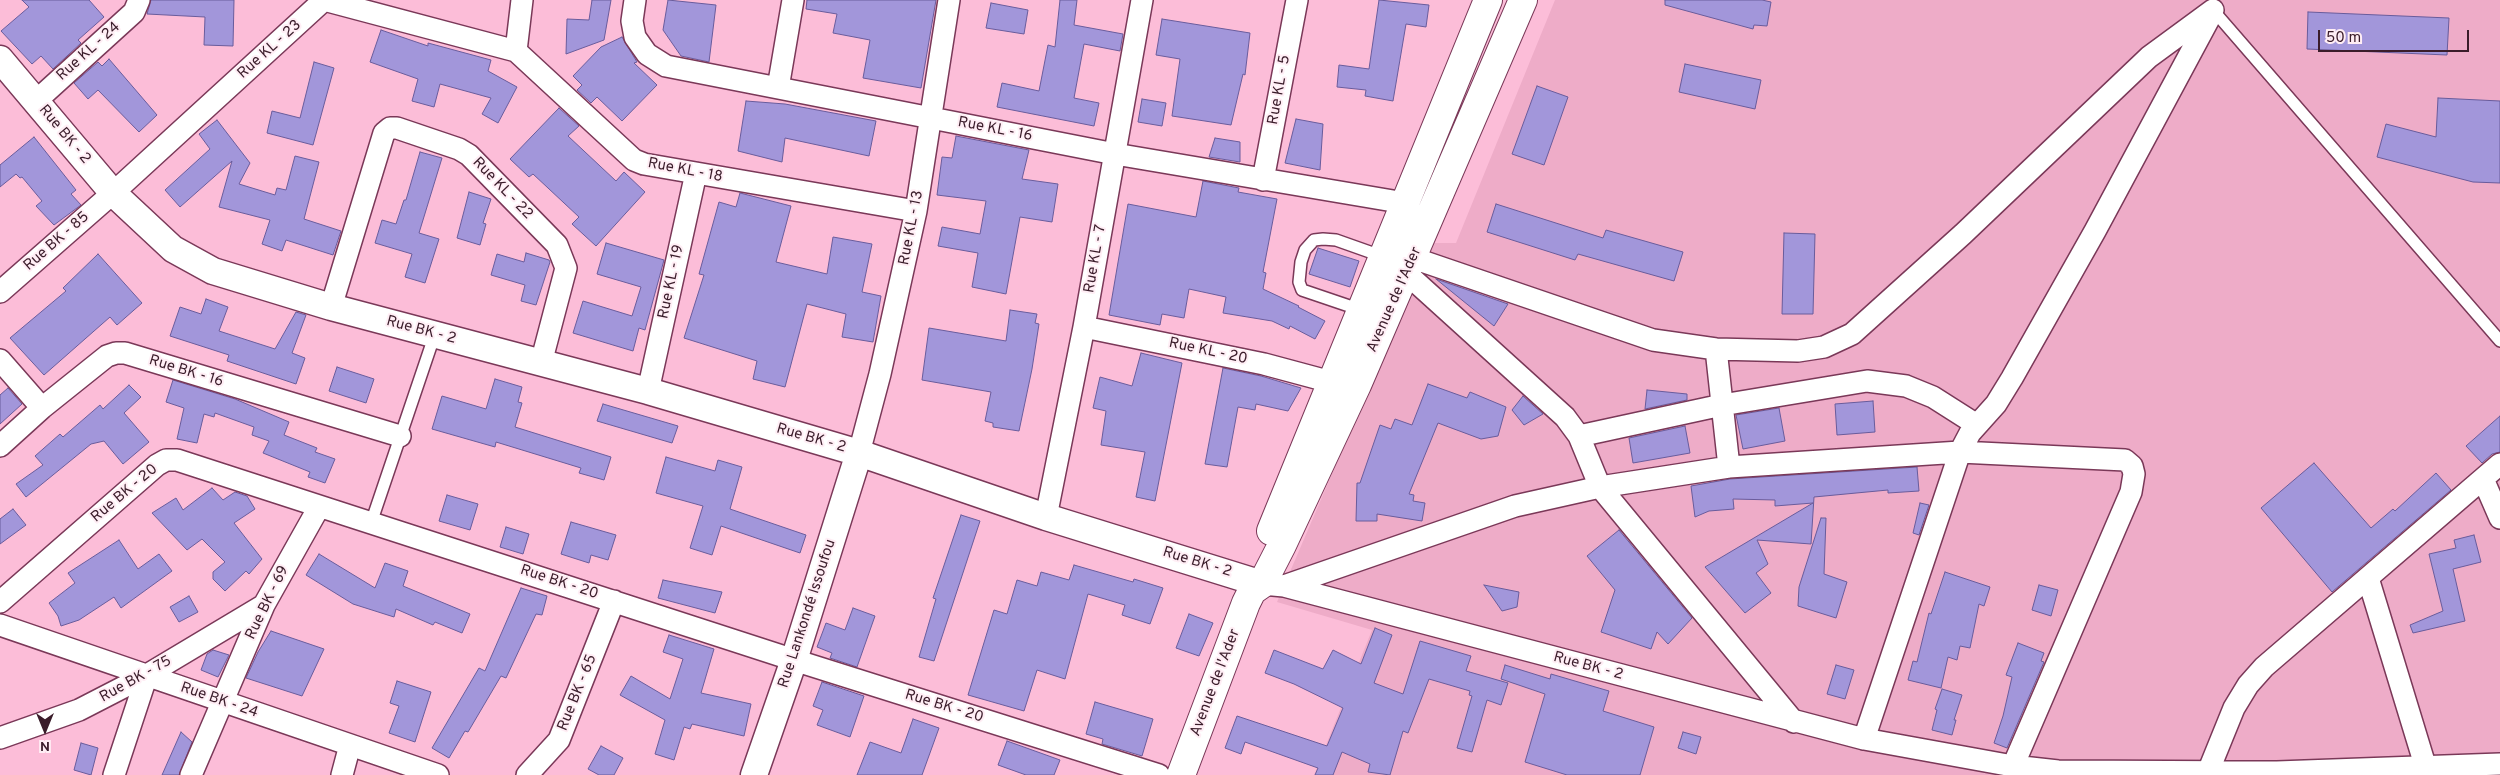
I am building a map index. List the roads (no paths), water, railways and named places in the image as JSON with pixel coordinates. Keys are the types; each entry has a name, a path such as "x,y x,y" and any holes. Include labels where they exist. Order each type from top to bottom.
{"main road":[{"name":"Avenue de l'Ader","path":"1401,263 1405,203 1488,0"},
{"name":"Avenue de l'Ader","path":"1181,775 1262,585 1282,545 1375,315 1524,0"},
{"name":"Avenue de l'Ader","path":"1262,585 1331,382 1375,315"}],"street":[{"name":"Rue KL - 24","path":"36,101 134,12 139,0"},
{"name":"Rue KL - 23","path":"113,193 323,0 516,51"},
{"path":"516,51 522,0"},
{"name":"Rue KL - 16","path":"635,0 632,21 635,37 647,54 666,66 1115,154 1405,203"},
{"path":"778,88 793,0"},
{"name":"Rue KL - 13","path":"859,453 880,374 916,211 949,0"},
{"name":"Rue KL - 7","path":"1046,517 1084,327 1142,0"},
{"name":"Rue KL - 5","path":"1264,180 1297,0"},
{"path":"1401,263 1653,340 1716,349 1811,350 1840,341 1852,334 1970,228 2149,57 2215,5"},
{"path":"1864,739 1960,452 1977,425 1996,404 2021,362 2095,231 2215,5"},
{"name":"Rue KL - 18","path":"516,51 634,160 644,164 696,174 916,211"},
{"name":"Rue BK - 2","path":"0,59 113,193 173,249 213,271 331,307 648,391 859,453 1046,517 1262,585 1864,739 2013,766 2058,770 2277,772 2500,764"},
{"name":"Rue KL - 22","path":"331,307 384,133 390,128 398,128 459,149 469,155 557,245 566,268 541,363"},
{"name":"Rue KL - 19","path":"648,391 696,174"},
{"name":"Rue BK - 85","path":"0,292 113,193"},
{"path":"1401,263 1551,402 1579,436 1600,487 1794,722"},
{"name":"Rue KL - 20","path":"1084,327 1264,364 1331,382"},
{"path":"1716,349 1729,467"},
{"name":"Rue BK - 16","path":"0,446 42,408 107,356 116,352 125,353 400,436"},
{"path":"0,360 42,408"},
{"path":"1579,436 1722,405 1867,381 1906,386 1933,397 1977,425"},
{"path":"1262,585 1515,506 1600,487 1729,467 1960,452 2115,458 2125,460 2132,466 2134,474 2131,492 2013,766"},
{"name":"Rue Lankondé Issoufou","path":"754,775 794,660 859,453"},
{"name":"Rue BK - 20","path":"0,602 157,465 166,460 177,460 794,660 1159,775"},
{"path":"2208,772 2226,724 2248,685 2287,644 2368,578 2500,464"},
{"path":"2483,478 2500,518"},
{"name":"Rue BK - 69","path":"191,775 264,604 319,507"},
{"path":"2368,578 2425,766"},
{"name":"Rue BK - 65","path":"527,775 562,734 614,601"},
{"name":"Rue BK - 75","path":"0,738 79,710 147,676 264,604"},
{"name":"Rue BK - 24","path":"0,625 223,703 438,775"},
{"path":"114,775 147,676"},
{"path":"342,775 350,745"}],"lane":[{"path":"2215,5 2500,341"},
{"path":"1375,315 1302,290 1300,276 1305,250 1314,240 1336,240 1401,263"},
{"path":"370,523 435,334"}]}
